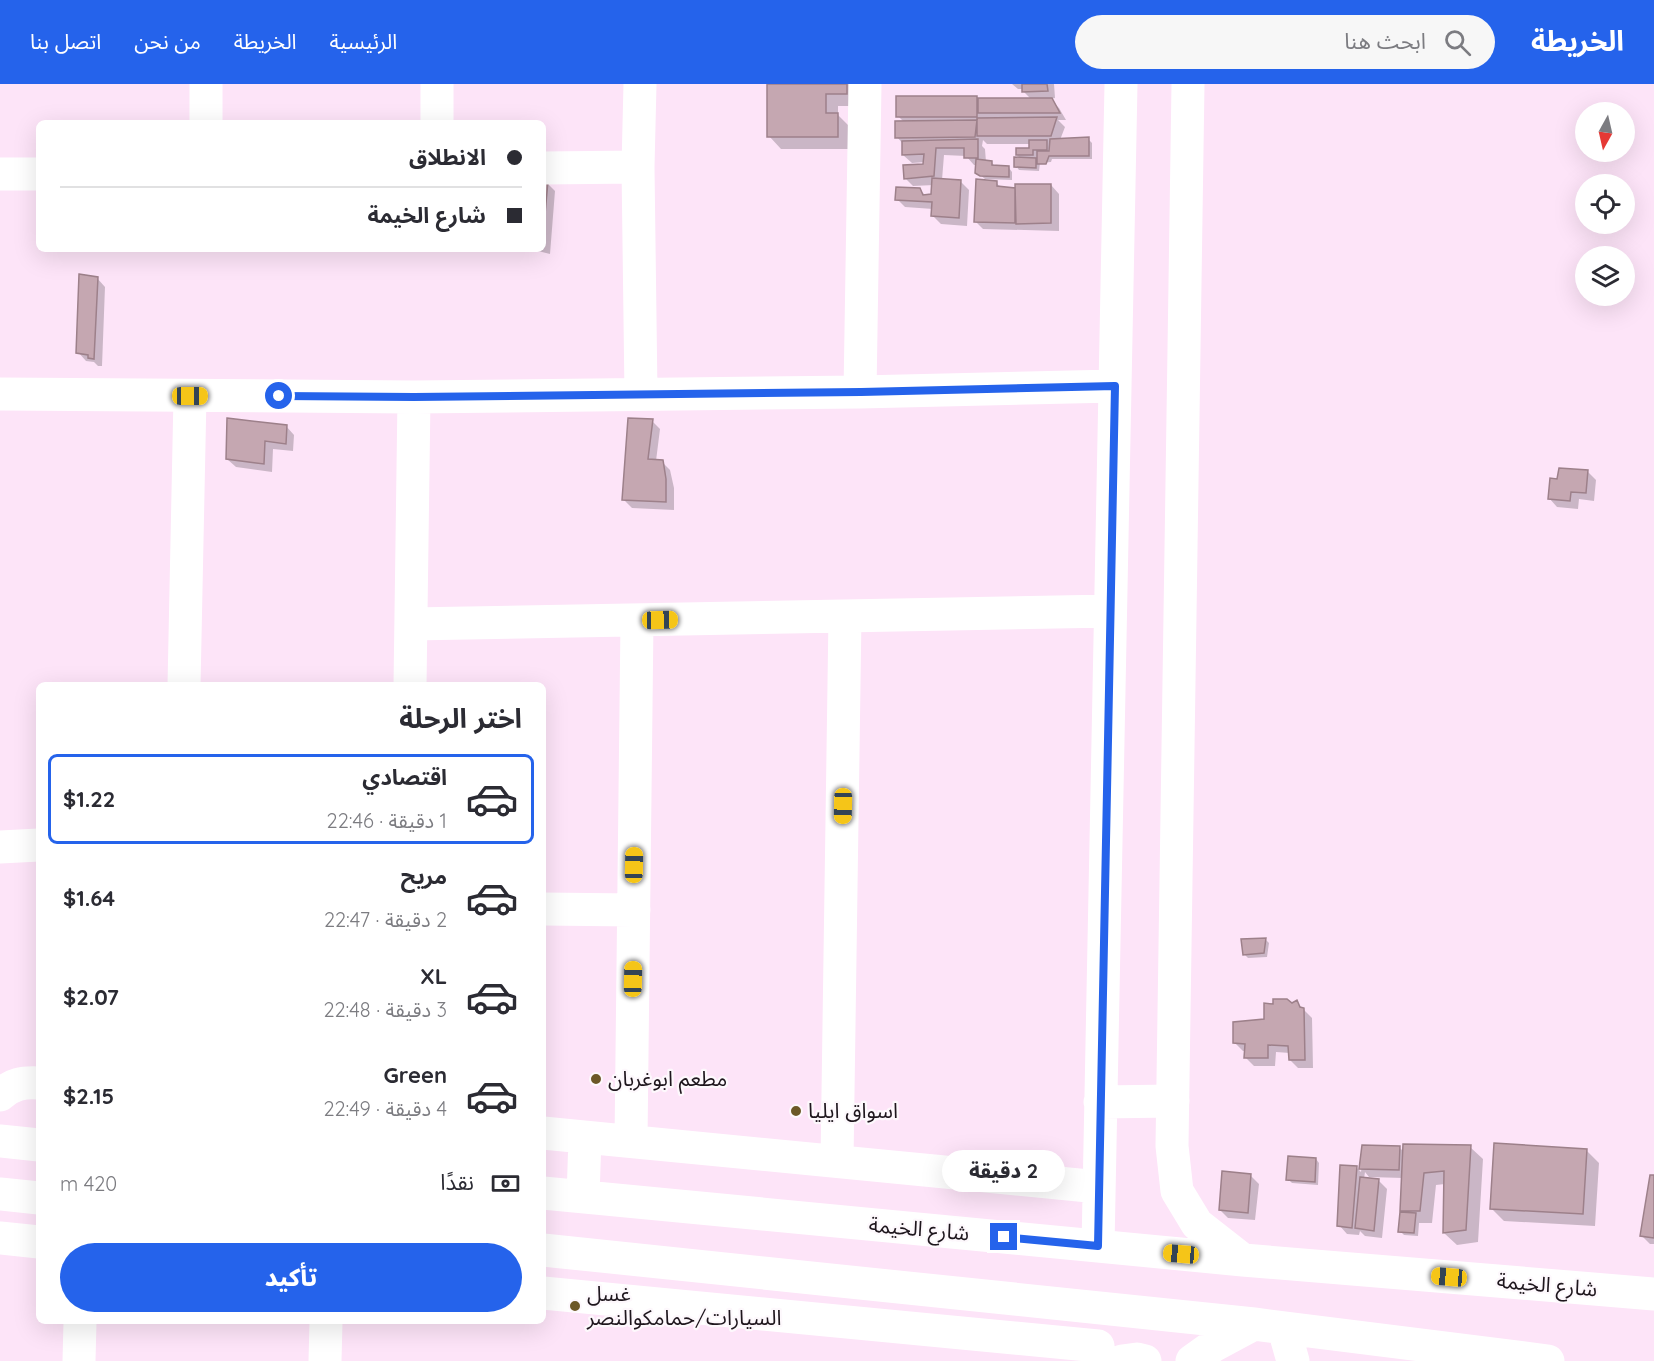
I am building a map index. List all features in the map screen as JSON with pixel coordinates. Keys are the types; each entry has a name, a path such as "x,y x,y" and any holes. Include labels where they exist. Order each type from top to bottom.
{"street":[{"path":"206,84 206,120"},
{"path":"437,84 437,120"},
{"path":"640,84 638,167 641,394"},
{"path":"861,392 865,84"},
{"path":"1098,1246 1121,84"},
{"path":"1188,84 1172,1146 1177,1191 1197,1224 1243,1260"},
{"path":"546,168 638,167"},
{"path":"0,174 36,174"},
{"path":"0,394 414,397 861,392 1115,386"},
{"path":"184,682 190,396"},
{"path":"410,682 414,397"},
{"path":"411,624 1110,611"},
{"path":"837,1161 845,616"},
{"path":"631,1141 637,620"},
{"path":"0,846 36,845"},
{"path":"546,909 634,910"},
{"path":"0,1095 12,1086 36,1083"},
{"path":"1100,1102 1173,1101"},
{"path":"546,1133 1099,1187"},
{"path":"583,1197 585,1137"},
{"path":"0,1141 36,1145"},
{"name":"شارع الخيمة","path":"546,1193 1243,1260 1654,1294"},
{"path":"0,1194 36,1196"},
{"path":"0,1238 36,1242"},
{"path":"546,1250 1068,1304 1269,1327 1473,1356 1548,1361"},
{"path":"546,1293 1146,1361"},
{"path":"1068,1304 1085,1320 1108,1356"},
{"path":"79,1361 80,1324"},
{"path":"326,1324 326,1361"},
{"path":"1191,1361 1213,1346 1269,1327"},
{"path":"1269,1327 1293,1361"}],"building":[{"path":"767,84 847,84 847,94 826,94 826,113 838,113 838,137 767,137"},
{"path":"1022,84 1047,84 1048,91 1022,92"},
{"path":"896,96 977,96 977,117 896,117"},
{"path":"978,98 1052,98 1060,113 978,113"},
{"path":"1057,117 1051,136 977,136 977,118"},
{"path":"977,120 975,137 895,138 895,121"},
{"path":"1089,137 1089,156 1049,156 1046,164 1037,164 1037,151 1049,151 1050,139"},
{"path":"978,139 978,158 964,158 964,148 936,148 934,176 904,179 903,165 923,164 924,154 902,155 902,141"},
{"path":"1029,140 1047,140 1047,150 1033,150 1033,155 1016,155 1016,148 1029,148"},
{"path":"1014,157 1036,158 1036,168 1014,167"},
{"path":"976,159 992,161 992,165 1009,166 1009,177 980,176 975,173"},
{"path":"932,178 961,180 959,218 931,216 932,202 895,200 896,187 920,188 923,195 931,194"},
{"path":"976,179 997,181 997,186 1015,188 1015,223 974,222"},
{"path":"1015,184 1051,184 1051,223 1016,224"},
{"path":"79,274 98,277 94,359 88,358 88,355 76,353"},
{"path":"227,418 287,425 286,444 265,441 264,464 226,459"},
{"path":"628,418 653,419 648,459 663,460 666,502 622,500"},
{"path":"1559,468 1588,470 1586,493 1571,492 1570,501 1548,499 1550,478 1557,479"},
{"path":"1266,938 1264,953 1243,955 1241,939"},
{"path":"1273,999 1287,999 1292,1003 1297,1000 1300,1007 1304,1008 1305,1060 1289,1060 1288,1046 1268,1045 1268,1058 1244,1058 1245,1044 1233,1043 1233,1022 1264,1019 1264,1003 1273,1004"},
{"path":"1494,1143 1587,1149 1583,1214 1490,1209"},
{"path":"1403,1144 1471,1145 1466,1230 1443,1233 1444,1171 1424,1173 1420,1211 1400,1211"},
{"path":"1362,1145 1400,1146 1399,1170 1359,1169"},
{"path":"1288,1156 1316,1158 1315,1182 1286,1180"},
{"path":"1340,1165 1357,1166 1352,1228 1337,1226"},
{"path":"1222,1171 1251,1174 1248,1213 1219,1210"},
{"path":"1650,1175 1654,1175 1654,1238 1640,1236"},
{"path":"1360,1177 1379,1179 1374,1231 1355,1228"},
{"path":"1400,1212 1416,1213 1414,1233 1398,1232"}],"place":[{"name":"مطعم ابوغربان","path":"596,1079"},
{"name":"اسواق ايليا","path":"796,1111"},
{"name":"غسل السيارات/حمامكوالنصر","path":"575,1306"}],"route":[{"path":"279,396 414,397 861,392 1115,386 1098,1246 1004,1237"}]}
